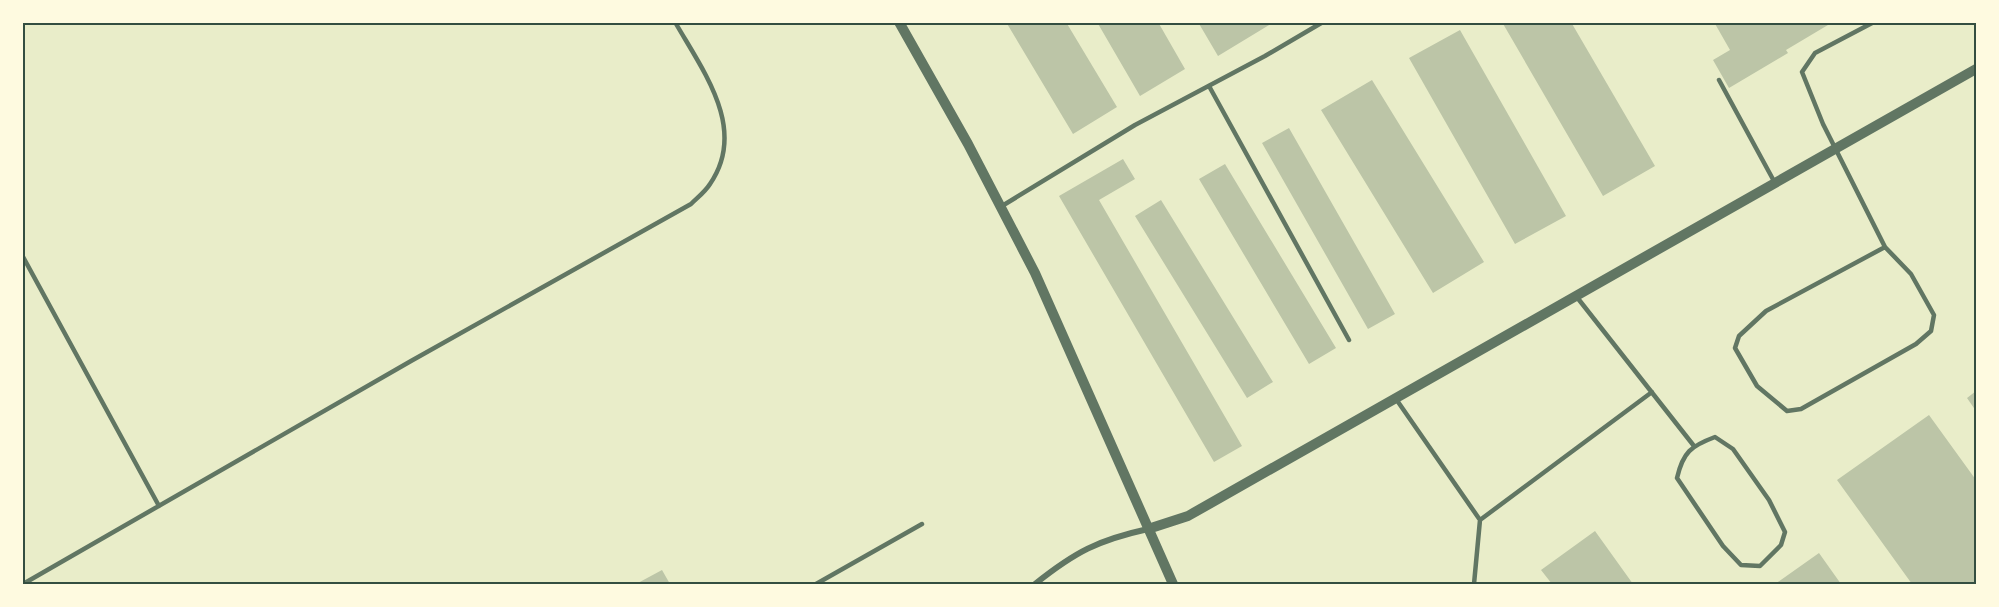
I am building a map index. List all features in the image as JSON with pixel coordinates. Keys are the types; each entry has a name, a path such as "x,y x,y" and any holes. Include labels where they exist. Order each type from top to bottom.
{"street":[{"path":"899,22 968,144 1035,273 1173,585"},
{"path":"1035,585 1084,549 1115,536 1148,529 1188,516 1977,69"}],"lane":[{"path":"23,585 411,361 691,204 709,186 720,168 726,143 723,116 712,89 675,22"},
{"path":"1001,207 1135,125 1323,22"},
{"path":"1874,22 1815,53 1802,72 1823,124 1885,247 1911,274 1934,315 1931,332 1916,344 1801,409 1787,411 1757,386 1736,348 1739,336 1766,311 1885,247"},
{"path":"1719,80 1775,183"},
{"path":"1209,86 1349,340"},
{"path":"22,255 159,506"},
{"path":"1576,296 1694,446"},
{"path":"1480,520 1652,392"},
{"path":"1396,398 1480,520 1474,585"},
{"path":"1715,437 1733,450 1769,500 1785,532 1781,545 1760,566 1741,565 1722,546 1677,478 1681,462 1694,446 1715,437"},
{"path":"816,585 922,524"}],"building":[{"path":"1006,22 1066,22 1117,107 1073,134"},
{"path":"1097,22 1158,22 1185,69 1140,96"},
{"path":"1198,22 1274,22 1218,56"},
{"path":"1502,22 1571,22 1655,166 1603,196"},
{"path":"1714,22 1833,22 1786,50 1788,53 1729,88 1713,60 1730,50"},
{"path":"1460,30 1566,216 1515,244 1409,58"},
{"path":"1372,80 1484,262 1433,293 1321,110"},
{"path":"1289,128 1395,314 1368,329 1262,143"},
{"path":"1123,159 1135,179 1099,200 1242,446 1214,462 1059,196"},
{"path":"1225,164 1336,348 1309,364 1199,179"},
{"path":"1161,200 1273,382 1247,398 1135,216"},
{"path":"1976,391 1976,411 1967,398"},
{"path":"1929,415 1976,480 1976,584 1912,584 1837,480"},
{"path":"1595,531 1633,584 1552,584 1541,570"},
{"path":"1819,553 1841,584 1775,584"},
{"path":"662,570 670,584 636,584"}]}
